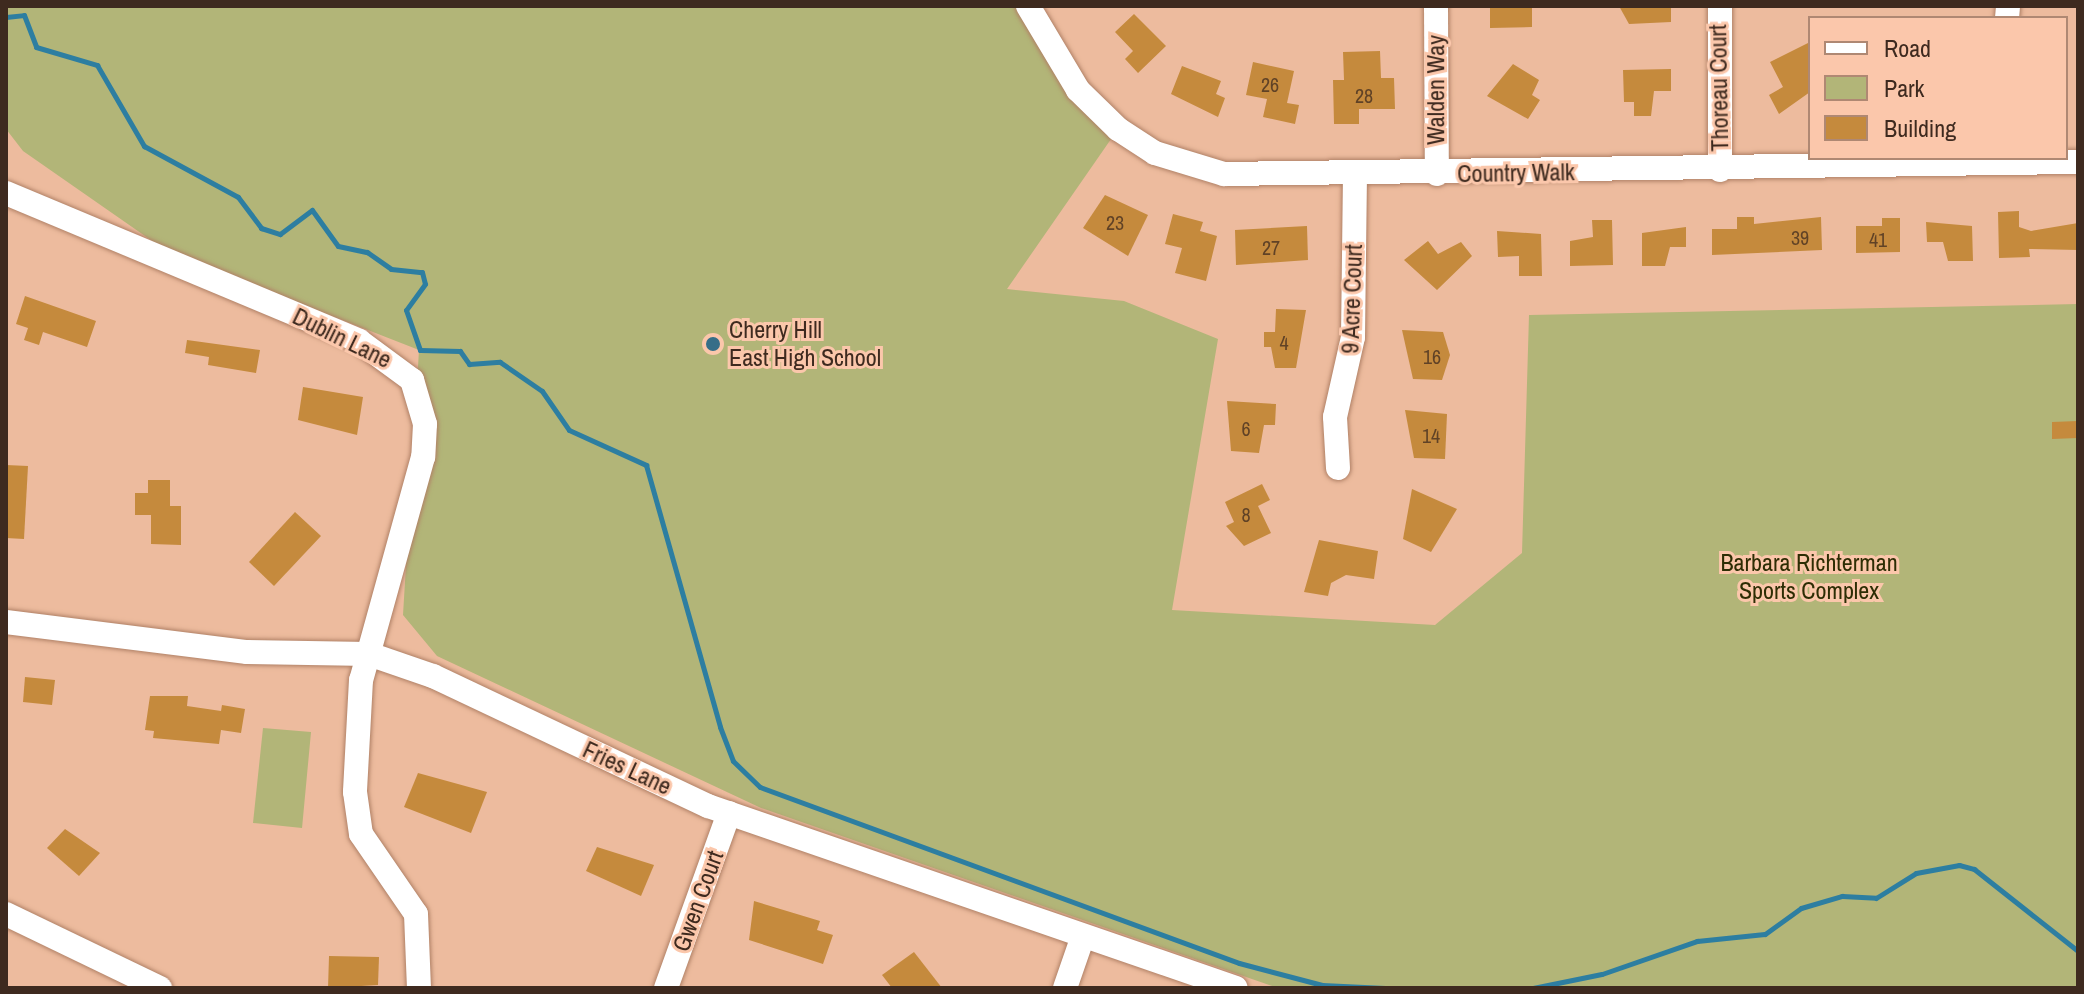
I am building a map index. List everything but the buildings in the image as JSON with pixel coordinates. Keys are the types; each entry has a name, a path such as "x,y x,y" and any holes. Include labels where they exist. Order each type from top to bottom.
{"street":[{"name":"Country Walk","path":"1028,6 1078,90 1155,153 1224,174 1355,176 2078,162"},
{"name":"Walden Way","path":"1436,6 1437,174"},
{"name":"Thoreau Court","path":"1720,6 1720,170"},
{"name":"9 Acre Court","path":"1338,468 1335,417 1353,337 1355,176"},
{"name":"Dublin Lane","path":"6,193 359,341 412,380 425,424 423,457 369,654 358,708 361,834 416,914 419,988"},
{"name":"Fries Lane","path":"6,622 247,652 369,654 433,676 729,813 1236,988"},
{"name":"Gwen Court","path":"666,988 729,813"},
{"path":"6,914 160,988"},
{"path":"1065,988 1083,936"}],"green space":[{"name":"Barbara Richterman Sports Complex","path":"6,6 1028,6 1118,129 1007,289 1124,301 1218,339 1172,610 1435,625 1522,553 1529,315 2078,304 2078,988 1278,988 761,808 437,656 403,615 419,350 168,252 23,151 6,129"},
{"path":"263,728 311,732 302,828 253,823"}],"waterway":[{"path":"6,17 24,15 36,47 97,65 144,146 238,197 261,228 280,234 312,210 338,246 367,252 391,269 422,272 425,284 406,310 420,350 460,351 469,364 500,362 542,391 569,430 646,465 720,727 733,761 760,787 1239,963 1322,985 1385,988"},
{"path":"1533,988 1602,974 1697,941 1765,934 1801,908 1842,896 1876,898 1916,873 1959,865 1974,869 2078,951"},
{"path":"1478,988 1487,988"}],"place":[{"name":"Cherry Hill East High School","path":"713,344"}]}
